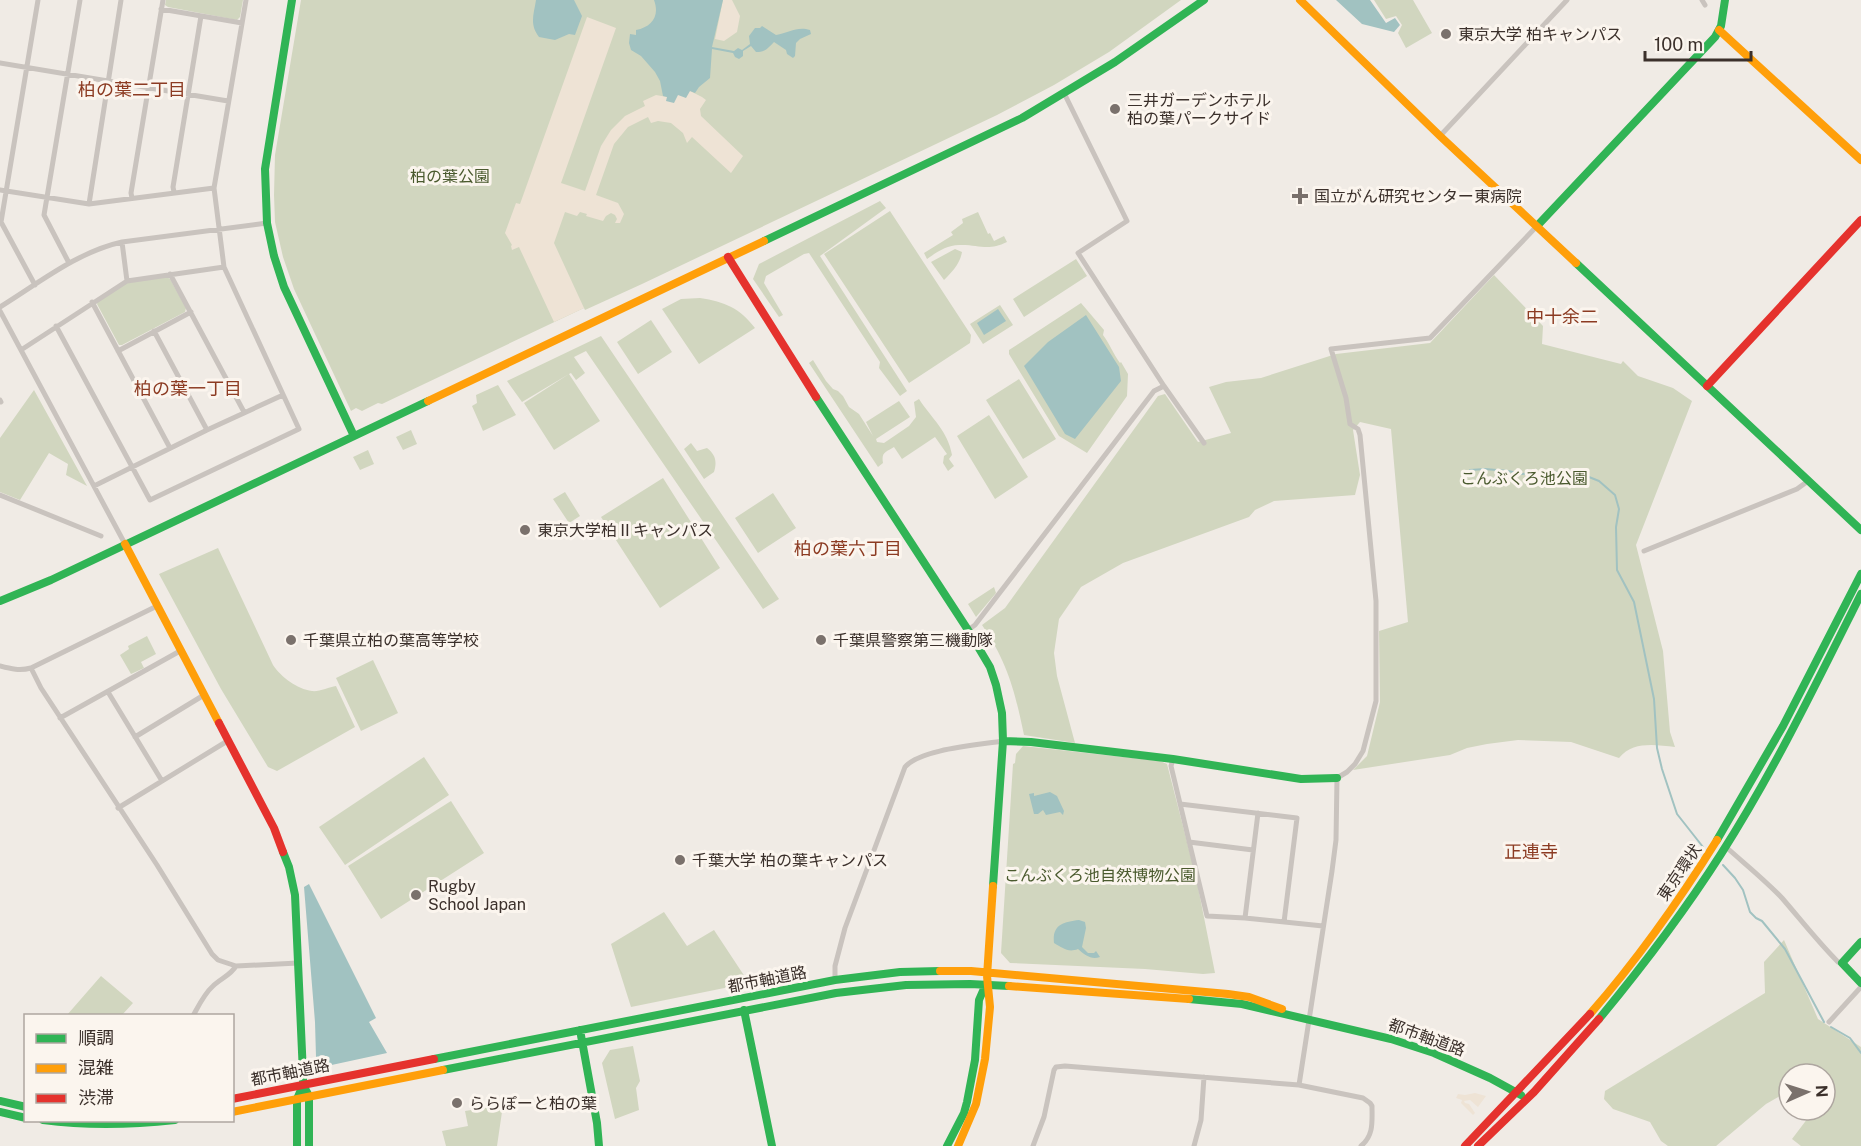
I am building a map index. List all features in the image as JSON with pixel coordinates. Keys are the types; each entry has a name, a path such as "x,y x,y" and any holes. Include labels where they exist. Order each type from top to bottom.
{"main road":[{"path":"292,0 265,169 267,223 274,256 284,286 354,436"},
{"path":"0,601 26,591 981,138 1065,95 1204,0"},
{"path":"1300,0 1440,136 1861,530"},
{"path":"1537,226 1719,30 1725,0"},
{"path":"1719,30 1861,160"},
{"path":"1707,386 1861,220"},
{"path":"728,257 824,410 968,630 990,667 996,685 1002,716 1003,741 986,984 990,1000 986,1060 971,1118 958,1146"},
{"path":"125,543 276,831 287,861 295,896 303,1084 297,1099 297,1146"},
{"name":"東京環状","path":"1465,1146 1578,1027 1626,971 1672,909 1718,841 1762,768 1861,574"},
{"name":"東京環状","path":"1479,1146 1528,1099 1573,1049 1664,936 1725,847 1768,774 1861,594"},
{"path":"1003,741 1031,742 1173,759 1301,779 1336,778"},
{"path":"1861,942 1842,963 1861,985"},
{"name":"都市軸道路","path":"234,1099 835,980 900,972 957,970 987,972 1238,995 1258,1000 1309,1021"},
{"path":"947,1146 964,1113 967,1102 975,1060 979,1000 986,984"},
{"name":"都市軸道路","path":"234,1112 836,993 906,985 986,984 1220,1000 1242,1004 1361,1031 1434,1053 1528,1099"},
{"path":"744,1010 771,1146"},
{"path":"580,1030 599,1146"},
{"path":"303,1084 309,1096 309,1146"},
{"path":"0,1101 24,1107"},
{"path":"0,1112 24,1118"},
{"path":"58,1122 121,1125 153,1122"}],"street":[{"path":"35,285 1,222 3,191 38,0"},
{"path":"69,263 44,214 80,0"},
{"path":"89,204 121,0"},
{"path":"132,198 163,0"},
{"path":"56,326 150,500 299,429 224,267 219,230 214,188 246,0"},
{"path":"1440,136 1567,0"},
{"path":"161,9 242,23"},
{"path":"174,192 201,16"},
{"path":"0,63 228,101"},
{"path":"1065,95 1127,221 1078,253 1164,386 1204,443"},
{"path":"3,191 89,204 214,188"},
{"path":"125,543 1,313 35,285 69,263 106,245 267,223"},
{"path":"1299,1085 1335,840 1336,778 1355,764 1363,751 1376,701 1376,612 1360,435 1358,429 1350,424 1346,398 1331,349 1430,338 1537,226"},
{"path":"122,242 127,280"},
{"path":"21,351 127,280 224,267"},
{"path":"170,274 244,412"},
{"path":"92,302 170,448"},
{"path":"118,351 191,312"},
{"path":"154,331 207,429"},
{"path":"968,630 975,625 1012,578 1154,391 1164,386"},
{"path":"94,486 207,429 283,395"},
{"path":"1644,551 1797,489 1808,481"},
{"path":"0,495 101,536"},
{"path":"0,666 23,670 31,668 157,606"},
{"path":"60,718 180,651"},
{"path":"31,668 41,688 212,954 218,960 236,966 298,963"},
{"path":"108,692 162,781"},
{"path":"135,737 204,695"},
{"path":"118,808 229,740"},
{"path":"835,980 834,972 842,936 904,767 910,762 945,750 1003,741"},
{"path":"1173,759 1171,766 1205,914 1211,917 1323,926"},
{"path":"1180,804 1297,818 1284,922"},
{"path":"1245,918 1258,813"},
{"path":"1718,841 1781,897 1819,942 1838,962 1842,963"},
{"path":"1189,842 1254,850"},
{"path":"194,1014 211,987 233,971 236,966"},
{"path":"1830,1022 1861,985"},
{"path":"1033,1146 1044,1117 1052,1073 1056,1067 1065,1066 1299,1085 1363,1098 1370,1102 1372,1109 1369,1139 1361,1146"},
{"path":"1194,1146 1200,1120 1204,1077"},
{"path":"1476,1134 1479,1146"}],"green space":[{"path":"166,0 243,0 240,17 237,20 168,7 165,5"},
{"name":"柏の葉公園","path":"301,0 1181,0 1109,52 997,115 642,284 585,310 584,308 382,404 378,403 362,411 356,408 351,411 294,289 283,257 275,222 275,155"},
{"path":"1374,0 1413,0 1432,33 1406,48 1398,33 1402,25 1396,16 1386,19"},
{"path":"880,201 886,208 820,256 907,391 900,396 879,368 880,362 809,253 766,276 764,283 783,315 779,317 753,279 759,264"},
{"path":"890,211 971,335 970,343 909,383 824,254"},
{"path":"978,212 988,234 990,233 994,241 1004,236 1007,242 994,247 950,246 927,259 924,253 953,235 951,232 963,223 962,219"},
{"path":"955,249 962,252 961,256 955,268 944,280 931,262"},
{"path":"1076,259 1087,276 1024,317 1013,299"},
{"name":"こんぶくろ池公園","path":"1494,275 1543,326 1542,344 1621,364 1623,361 1638,376 1673,388 1692,401 1636,545 1663,651 1670,732 1675,747 1645,745 1631,749 1619,758 1571,742 1518,740 1467,748 1450,755 1353,770 1367,756 1380,702 1379,631 1408,622 1391,429 1360,422 1353,430 1360,475 1355,495 1274,501 1255,510 1249,517 1123,563 1081,587 1059,619 1054,653 1057,676 1075,743 1024,735 1009,678 998,652 982,625 1005,608 1158,396 1165,394 1198,442 1231,433 1209,387 1226,382 1261,378 1336,354 1430,343"},
{"path":"167,277 186,308 185,312 119,345 97,304 98,301 126,283"},
{"path":"700,298 731,307 744,315 755,328 699,364 662,309 681,299"},
{"path":"1081,303 1104,330 1103,335 1128,374 1127,396 1087,453 1059,436 1009,354 1009,350"},
{"path":"1000,305 1013,325 983,344 970,324"},
{"path":"651,320 672,352 638,374 617,342"},
{"path":"601,336 779,599 763,609 586,351 574,357 585,373 576,380 571,373 522,402 507,381"},
{"path":"813,360 826,381 843,396 849,407 859,414 873,436 866,422 899,401 910,417 876,439 877,442 884,443 909,426 916,417 914,402 919,399 947,439 952,455 949,459 954,466 948,471 943,463 944,456 947,454 935,437 902,459 894,447 885,453 883,463 878,467 809,363"},
{"path":"569,374 600,421 554,450 524,403"},
{"path":"1019,379 1056,439 1023,459 986,400"},
{"path":"498,385 516,415 483,431 472,406 477,403 476,395"},
{"path":"34,390 87,486 66,475 68,464 49,453 20,500 0,492 0,438"},
{"path":"989,415 1028,477 995,499 957,436"},
{"path":"411,430 417,444 403,450 396,437"},
{"path":"691,443 697,451 707,448 715,459 714,472 704,479 684,449"},
{"path":"368,450 374,464 360,470 353,457"},
{"path":"663,478 720,568 660,608 601,517"},
{"path":"565,492 580,516 569,523 553,499"},
{"path":"773,493 796,528 758,553 735,518"},
{"path":"218,548 276,669 290,682 306,690 318,691 336,686 355,727 277,771 268,767 221,689 159,574"},
{"path":"994,587 996,593 976,617 968,604"},
{"path":"147,636 156,654 141,662 144,668 131,674 120,655 129,649 128,646"},
{"path":"373,660 398,713 361,731 336,678"},
{"name":"こんぶくろ池自然博物公園","path":"1023,746 1160,761 1167,764 1196,877 1215,973 1010,963 1001,953 1013,764 1016,754"},
{"path":"424,757 449,795 345,865 319,827"},
{"path":"451,801 484,853 381,919 348,866"},
{"path":"664,912 687,946 714,930 749,983 631,1007 611,944"},
{"path":"1784,940 1818,1019 1861,1047 1861,1146 1801,1146 1792,1139 1805,1122 1837,1122 1837,1062 1777,1062 1777,1098 1766,1104 1716,1146 1668,1146 1661,1141 1650,1122 1613,1109 1604,1099 1605,1091 1765,993 1764,962"},
{"path":"101,976 133,1003 123,1014 68,1014"},
{"path":"633,1046 640,1081 636,1088 639,1110 615,1119 602,1063 610,1050"},
{"path":"503,1105 497,1146 446,1146 442,1131 468,1126 465,1111"}],"shaded area":[{"path":"723,0 732,0 740,16 737,32 724,41 715,39"},
{"path":"587,17 616,28 561,183 585,191 601,146 611,130 625,116 645,106 643,101 656,95 667,97 690,91 702,97 706,100 700,109 701,116 743,156 731,173 692,137 687,143 683,133 671,123 658,121 651,123 648,117 628,127 614,144 596,195 618,203 624,214 620,223 615,223 617,219 611,213 603,221 580,212 577,216 565,212 554,243 584,308 554,322 519,247 512,250 512,245 505,233 516,203 520,204"},
{"path":"1475,1093 1486,1096 1478,1107 1470,1100 1464,1101 1475,1113 1473,1115 1461,1103 1462,1100 1456,1098 1458,1094"}],"water":[{"path":"536,0 574,0 582,16 575,35 569,34 555,40 539,37 533,23"},
{"path":"654,0 723,0 712,47 742,50 750,44 749,36 755,28 762,26 776,35 801,29 810,30 811,34 796,43 793,58 774,42 759,52 751,46 743,51 743,56 739,59 733,53 712,49 710,78 695,93 690,91 686,98 678,95 674,103 666,101 667,97 663,96 660,81 655,72 641,56 631,50 629,43 630,34 636,35 636,30 642,29 653,20 656,11"},
{"path":"1336,0 1370,0 1386,23 1395,18 1400,25 1394,32 1362,24"},
{"path":"998,309 1006,321 984,335 977,323"},
{"path":"1086,315 1119,367 1121,381 1075,439 1065,434 1024,366 1048,342"},
{"path":"1050,792 1057,796 1064,811 1063,815 1060,812 1046,815 1043,810 1034,814 1029,794 1034,793 1034,796"},
{"path":"309,884 376,1018 369,1022 387,1053 327,1066 316,1057 304,887"},
{"path":"1079,920 1085,922 1086,928 1082,947 1088,953 1096,951 1100,957 1091,957 1078,949 1068,950 1054,943 1055,932 1060,925"}],"waterway":[{"path":"1470,470 1485,469 1522,474 1579,473 1599,481 1615,495 1619,509 1616,527 1617,570 1634,602 1654,699 1657,748 1662,769 1677,814 1703,847"},
{"path":"1723,865 1743,890 1750,912 1762,921 1785,949 1824,1022"},
{"path":"1831,1027 1850,1038 1861,1053"}],"traffic: fast":[{"path":"292,0 265,169 267,223 284,287 354,436"},
{"path":"764,241 1022,118 1115,62 1204,0"},
{"path":"1537,226 1715,37 1721,26 1725,0"},
{"path":"1576,263 1861,530"},
{"path":"816,397 990,667 1002,713 1003,741 993,886"},
{"path":"0,601 51,580 428,401"},
{"path":"1717,840 1783,726 1861,574"},
{"path":"1599,1019 1677,918 1740,823 1794,726 1861,594"},
{"path":"1003,741 1031,742 1173,759 1301,779 1337,778"},
{"path":"283,852 295,895 303,1074 303,1085 297,1099 297,1146"},
{"path":"1861,942 1842,963 1861,983"},
{"path":"434,1059 835,980 900,972 940,971"},
{"path":"947,1146 964,1113 967,1102 975,1060 979,1000 986,984"},
{"path":"443,1070 836,993 906,985 1009,986"},
{"path":"1189,999 1242,1004 1391,1039 1434,1053 1490,1078 1521,1095"},
{"path":"744,1010 772,1146"},
{"path":"580,1030 599,1146"},
{"path":"303,1085 309,1096 309,1146"},
{"path":"0,1101 24,1107"},
{"path":"0,1112 24,1118"},
{"path":"65,1122 109,1124 153,1122"}],"traffic: slow":[{"path":"1300,0 1440,136 1576,263"},
{"path":"1719,30 1861,160"},
{"path":"428,401 764,241"},
{"path":"125,544 219,723"},
{"path":"1590,1014 1657,930 1717,840"},
{"path":"958,1146 976,1104 985,1059 990,1007 987,976 993,886"},
{"path":"940,971 971,971 1228,994 1249,997 1282,1009"},
{"path":"1009,986 1189,999"},
{"path":"234,1112 443,1070"}],"traffic: jam":[{"path":"1707,386 1861,220"},
{"path":"728,257 816,397"},
{"path":"219,723 274,828 283,852"},
{"path":"1465,1146 1590,1014"},
{"path":"1478,1146 1534,1092 1599,1019"},
{"path":"234,1099 434,1059"}],"place":[{"name":"東京大学 柏キャンパス","path":"1446,34"},
{"name":"三井ガーデンホテル 柏の葉パークサイド","path":"1115,109"},
{"name":"国立がん研究センター東病院","path":"1300,196"},
{"name":"東京大学柏Ⅱキャンパス","path":"525,530"},
{"name":"千葉県立柏の葉高等学校","path":"291,640"},
{"name":"千葉県警察第三機動隊","path":"821,640"},
{"name":"千葉大学 柏の葉キャンパス","path":"680,860"},
{"name":"Rugby School Japan","path":"416,895"},
{"name":"ららぽーと柏の葉","path":"457,1103"}],"district":[{"name":"柏の葉二丁目","path":"132,90"},
{"name":"中十余二","path":"1562,317"},
{"name":"柏の葉一丁目","path":"188,389"},
{"name":"柏の葉六丁目","path":"848,549"},
{"name":"正連寺","path":"1531,852"}]}
